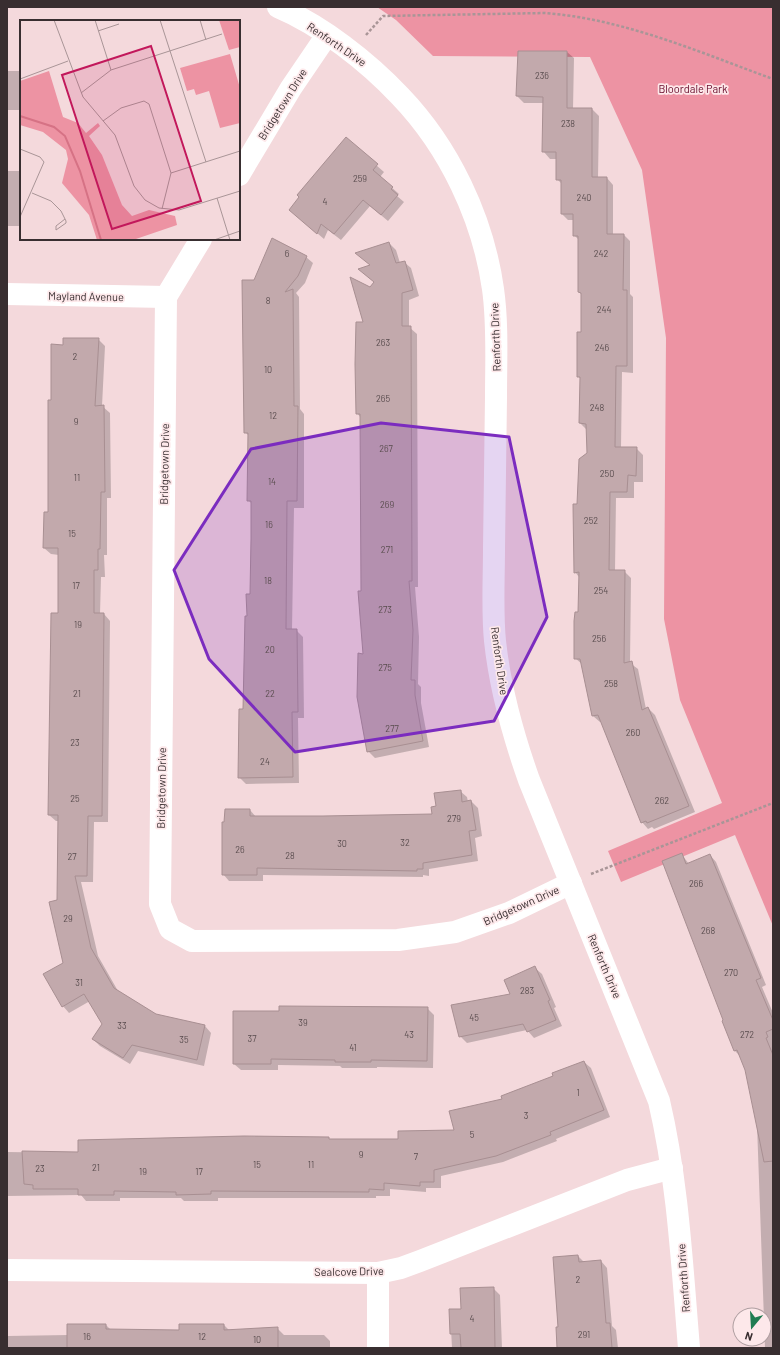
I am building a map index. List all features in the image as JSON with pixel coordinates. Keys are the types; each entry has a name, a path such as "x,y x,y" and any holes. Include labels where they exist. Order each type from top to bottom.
{"street":[{"name":"Renforth Drive","path":"278,7 327,35 368,64 416,112 443,152 465,192 481,239 493,288 496,336 494,576 495,639 500,676 515,740 529,780 659,1101 672,1168 679,1220 689,1348"},
{"name":"Bridgetown Drive","path":"240,173 291,88 327,35"},
{"path":"166,297 200,240"},
{"name":"Mayland Avenue","path":"7,294 166,297"},
{"name":"Bridgetown Drive","path":"166,297 160,904 170,929 192,941 398,940 454,932 509,913 571,883"},
{"name":"Sealcove Drive","path":"7,1270 378,1273 400,1268 420,1261 627,1180 672,1168"},
{"path":"378,1273 378,1348"}],"path":[{"path":"364,37 383,16 545,12 602,20 773,79"},
{"path":"571,883 773,803"}],"highlighted area":[{"path":"381,423 509,437 547,617 494,721 295,752 209,659 174,570 251,449"}],"green space":[{"name":"Bloordale Park","path":"377,7 773,7 773,926 735,835 621,882 608,851 722,803 680,700 664,619 666,338 642,170 590,57 433,56 396,20"}],"building":[{"path":"518,51 567,51 567,108 592,108 592,177 607,177 607,234 624,234 623,290 627,290 627,366 616,366 615,447 637,447 636,476 628,475 627,492 610,492 609,570 625,570 624,663 632,661 642,710 648,707 689,806 647,823 646,821 641,823 598,715 592,716 580,659 574,659 574,621 575,612 578,612 579,572 574,573 573,504 577,504 579,459 587,453 586,424 579,423 580,377 577,377 577,332 581,332 581,293 578,292 578,236 573,236 573,214 561,214 561,180 556,180 556,152 542,152 543,97 516,96"},
{"path":"346,137 378,164 373,170 393,187 391,189 398,195 381,215 363,200 334,234 321,224 317,234 289,210 299,197 297,195"},
{"path":"272,238 307,256 298,276 285,292 293,289 294,406 298,406 297,501 287,501 286,629 297,629 298,712 292,712 293,777 238,778 239,709 243,709 245,616 247,616 246,594 250,594 251,539 251,501 247,501 248,433 244,433 242,280 254,280"},
{"path":"389,242 396,263 405,261 413,290 402,293 402,326 411,326 412,581 409,581 413,630 411,680 415,680 415,695 423,741 367,752 357,697 358,653 363,654 358,591 361,591 360,414 356,414 355,364 356,322 363,322 350,277 370,287 374,282 358,269 370,265 355,253"},
{"path":"63,338 99,338 95,406 104,405 105,492 101,492 98,570 94,570 94,613 104,613 102,816 88,816 87,876 75,876 91,948 114,988 156,1014 205,1025 197,1060 132,1045 123,1058 92,1039 102,1024 84,994 62,1007 43,974 63,963 49,902 57,900 58,815 48,815 51,613 58,613 58,548 43,548 44,512 48,512 48,400 51,400 51,344 63,345"},
{"path":"461,790 462,802 471,800 476,830 469,831 472,855 423,863 423,869 417,869 417,871 257,868 257,875 222,875 222,822 224,822 225,809 250,809 250,816 432,814 431,807 436,806 434,793"},
{"path":"682,853 686,864 710,854 761,978 756,980 773,1020 773,1029 766,1032 768,1037 766,1038 773,1055 773,1161 764,1162 745,1070 737,1050 734,1051 722,1021 723,1020 662,861"},
{"path":"535,966 550,1000 548,1001 556,1020 527,1032 523,1024 459,1037 451,1005 510,994 504,980"},
{"path":"279,1006 428,1007 427,1061 371,1060 371,1062 335,1062 335,1060 271,1059 271,1064 233,1064 233,1011 279,1011"},
{"path":"584,1061 604,1110 550,1132 551,1135 496,1156 434,1170 434,1182 420,1182 420,1186 384,1183 384,1190 369,1189 369,1192 211,1191 211,1194 176,1195 176,1192 114,1191 114,1195 78,1195 78,1189 33,1189 33,1185 24,1184 22,1151 78,1152 78,1140 244,1136 329,1137 329,1139 398,1139 398,1131 454,1130 449,1111 502,1099 501,1096 553,1076 552,1073"},
{"path":"578,1255 579,1262 601,1260 606,1323 610,1323 612,1348 557,1348 556,1327 558,1327 553,1257"},
{"path":"494,1287 495,1348 461,1348 460,1334 450,1334 449,1309 461,1309 460,1288"},
{"path":"67,1324 106,1324 106,1329 179,1330 179,1324 224,1324 224,1330 278,1327 278,1348 67,1348"}]}
